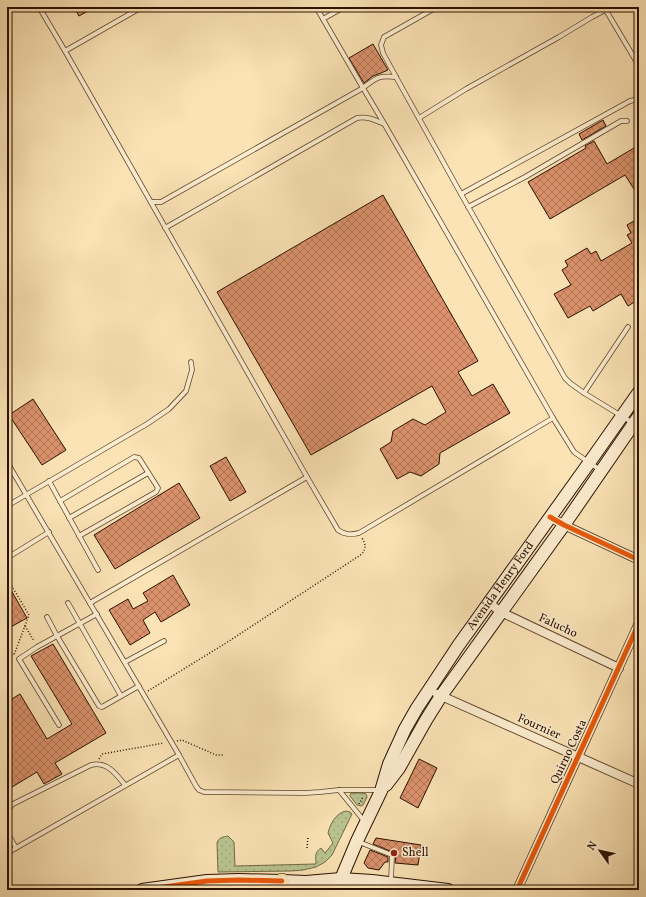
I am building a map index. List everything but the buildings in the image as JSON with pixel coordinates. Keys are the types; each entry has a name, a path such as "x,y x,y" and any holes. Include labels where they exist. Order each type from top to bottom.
{"main road":[{"name":"Avenida Henry Ford","path":"333,890 339,884 381,790 389,764 416,708 458,646 639,392"},
{"name":"Avenida Henry Ford","path":"381,790 399,768 441,696 564,525 636,420"},
{"path":"142,890 207,881 240,880 278,885 306,882 339,884 391,883 448,890"}],"street":[{"path":"550,517 639,560"},
{"name":"Falucho","path":"489,603 501,612 618,668"},
{"name":"Quirno Costa","path":"517,890 639,623"},
{"name":"Fournier","path":"429,689 441,696 639,784"}],"lane":[{"path":"39,7 338,530 348,534 359,533 553,418"},
{"path":"65,51 142,7"},
{"path":"316,7 553,418 574,452 601,471"},
{"path":"323,19 344,7"},
{"path":"437,7 384,38 381,45 383,53 418,118 565,378 584,393 622,416 636,420"},
{"path":"418,118 466,89 559,37 605,8 611,7"},
{"path":"605,8 639,66"},
{"path":"151,202 161,202 363,88 376,79 384,76 396,77"},
{"path":"461,194 630,101 639,99"},
{"path":"165,228 357,118 370,118 385,125"},
{"path":"468,207 525,177 621,121 628,121"},
{"path":"584,393 628,328"},
{"path":"7,506 169,410 186,391 192,370 192,362"},
{"path":"60,501 134,457 139,458 158,488 156,492 79,536"},
{"path":"7,462 199,790 204,792 305,793 339,790 381,790"},
{"path":"69,518 148,473"},
{"path":"90,603 308,477"},
{"path":"50,481 98,570"},
{"path":"7,558 49,532"},
{"path":"68,603 121,696"},
{"path":"59,725 19,659 37,647 97,614"},
{"path":"47,617 99,706 102,707 139,686"},
{"path":"125,662 164,641"},
{"path":"7,853 179,755"},
{"path":"7,810 13,804 91,765 96,764 105,766 114,772 125,785"},
{"path":"339,790 365,823"},
{"path":"7,832 16,848"},
{"path":"357,841 392,855 391,883"}],"path":[{"path":"143,694 226,643 362,554 365,543 359,533"},
{"path":"7,578 29,615 7,672"},
{"path":"25,626 37,647"},
{"path":"7,644 14,655"},
{"path":"96,764 102,754 182,740 216,756 224,755"},
{"path":"359,804 364,795"},
{"path":"307,848 308,836"}],"green space":[{"path":"351,793 366,794 367,797 363,805 357,805 350,796"},
{"path":"346,811 352,814 332,855 325,862 316,867 291,871 218,872 217,843 220,838 228,836 234,842 235,866 316,864 317,851 321,848 325,853 333,843 328,833 330,826 336,816"},
{"path":"212,885 251,885 259,890 179,890"}],"cycle path":[{"path":"550,517 639,560"},
{"path":"517,890 639,623"},
{"path":"142,890 207,881 282,881"}],"place":[{"name":"Shell","path":"394,853"}]}
